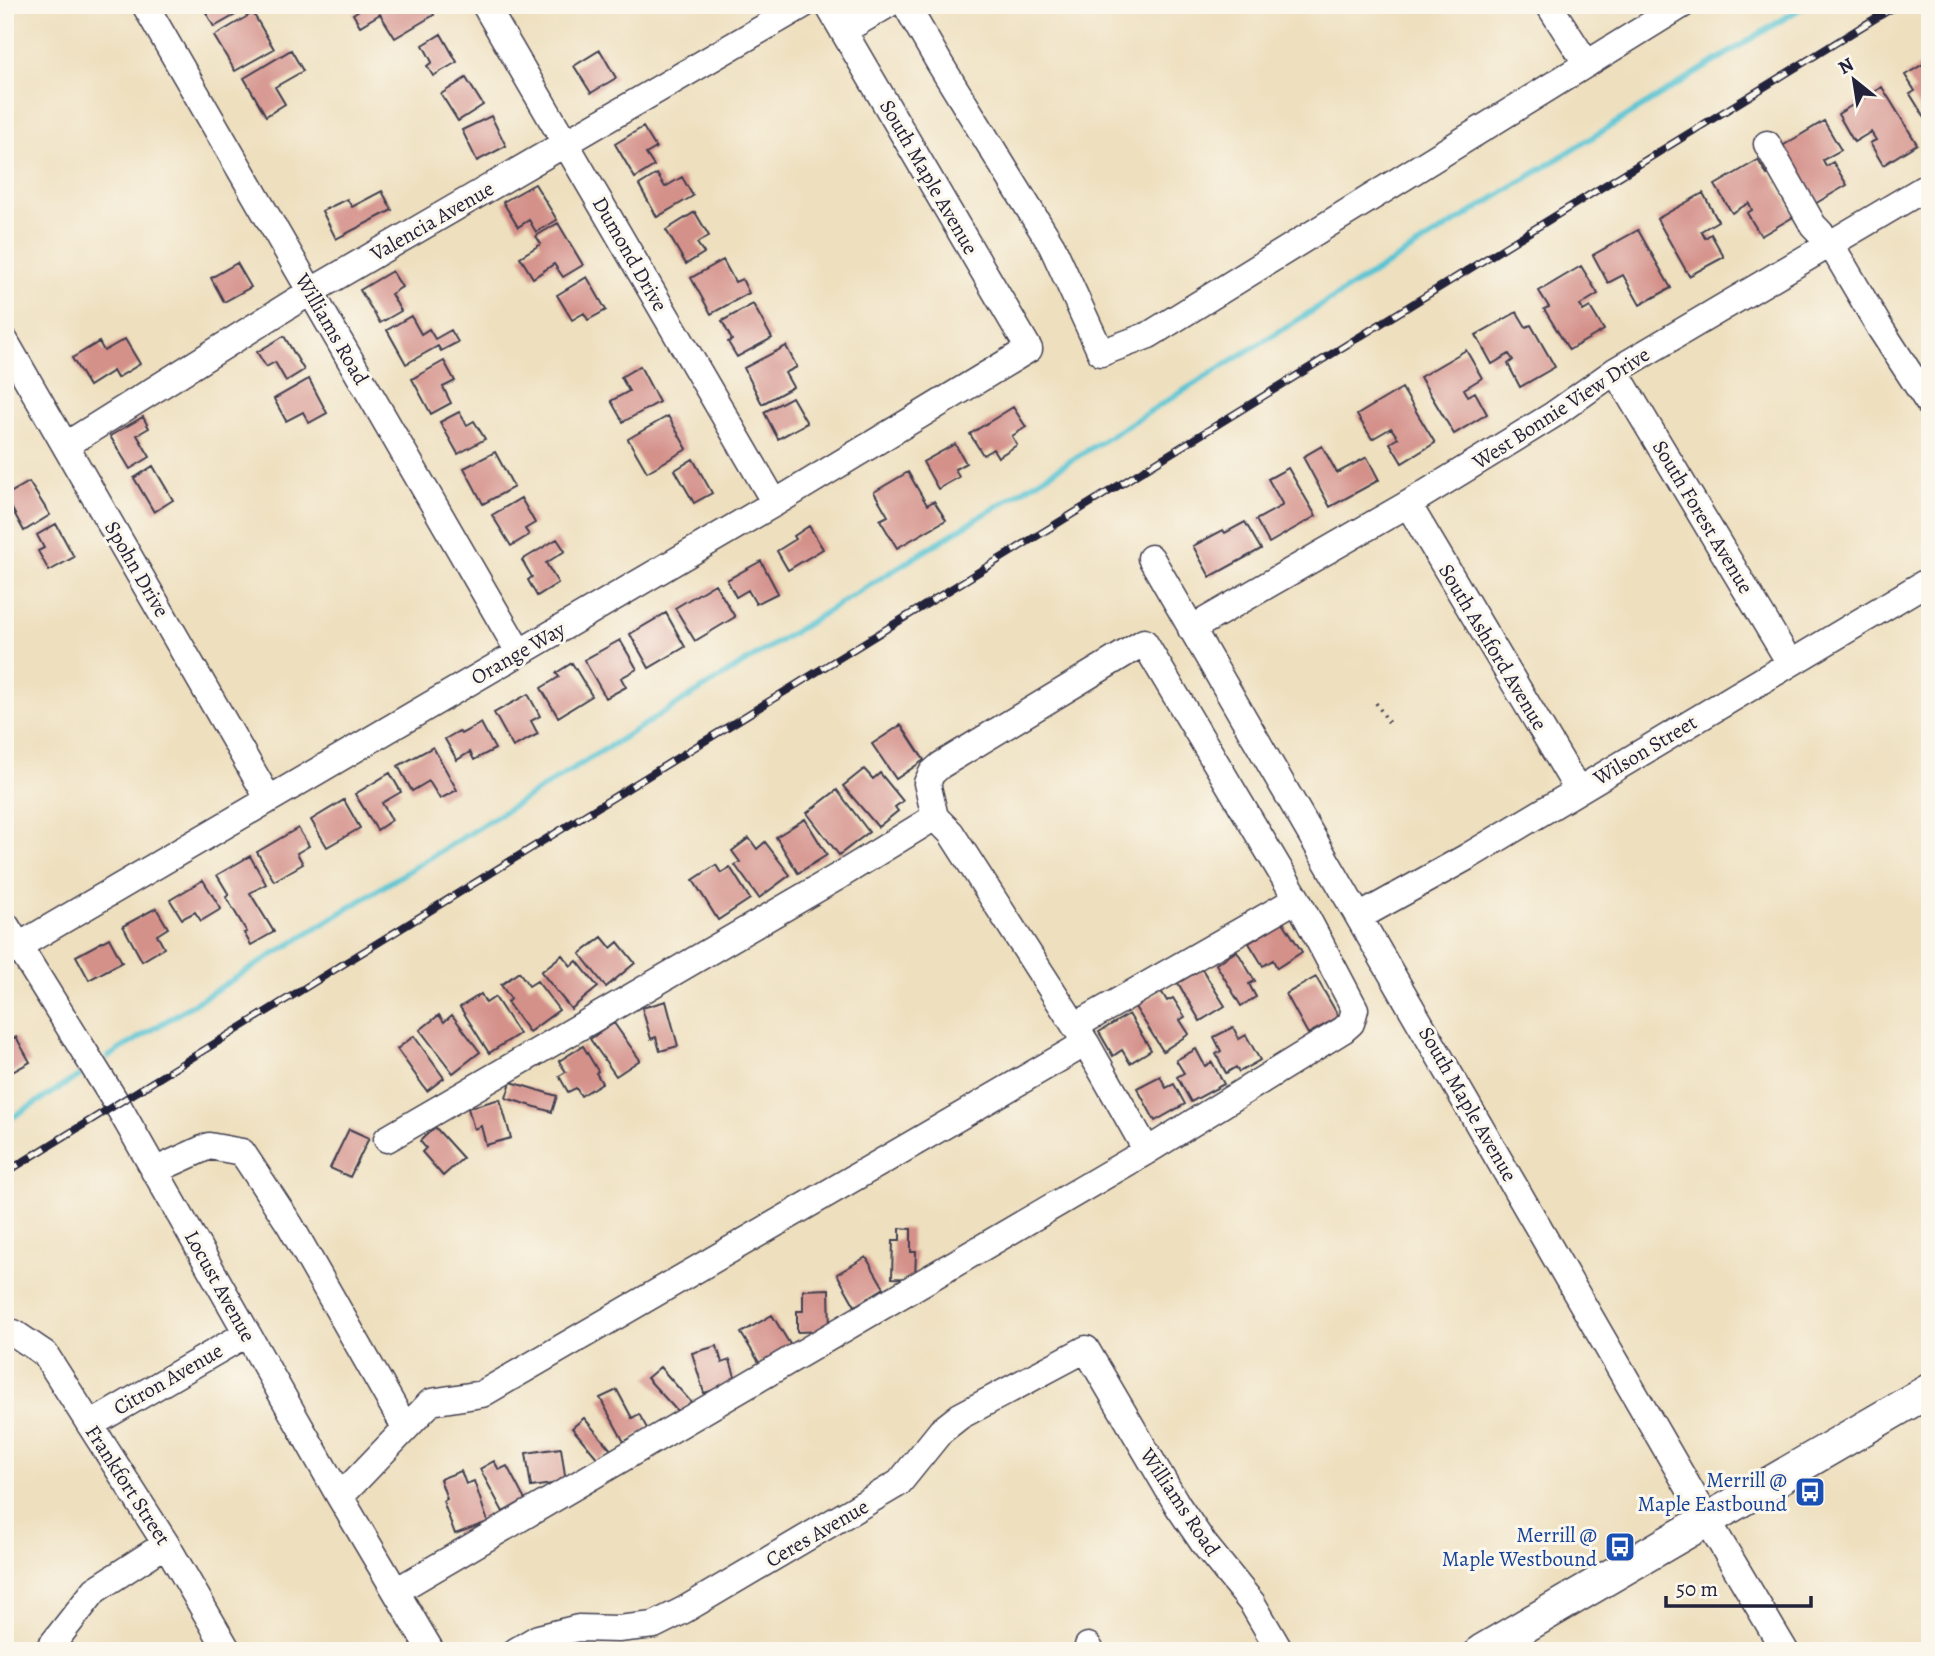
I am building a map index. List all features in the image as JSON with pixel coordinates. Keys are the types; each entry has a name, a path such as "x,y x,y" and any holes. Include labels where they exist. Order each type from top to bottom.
{"main road":[{"path":"1482,1651 1930,1390"}],"street":[{"name":"Williams Road","path":"145,5 519,652"},
{"name":"Dumond Drive","path":"485,5 775,503"},
{"name":"Valencia Avenue","path":"66,445 310,292 803,5"},
{"name":"South Maple Avenue","path":"828,5 1029,349"},
{"path":"844,31 887,5"},
{"path":"906,5 1052,246 1101,353 1149,335 1682,5"},
{"path":"1549,5 1587,64"},
{"path":"1767,144 1813,225 1830,243 1930,405"},
{"name":"West Bonnie View Drive","path":"1191,629 1408,504 1553,415 1615,371 1930,185"},
{"name":"Spohn Drive","path":"5,341 268,799"},
{"name":"Orange Way","path":"10,941 268,799 775,503 1029,349"},
{"name":"South Forest Avenue","path":"1615,371 1790,663"},
{"name":"South Ashford Avenue","path":"1408,504 1578,790"},
{"name":"South Maple Avenue","path":"1151,558 1707,1521 1777,1648"},
{"name":"Wilson Street","path":"1359,918 1930,580"},
{"path":"396,1591 1147,1151 1351,1023 1355,1009 1297,899 1144,642 941,765 932,773 927,783 934,817 951,833 1080,1035 1147,1151"},
{"path":"387,1139 839,876 934,817"},
{"path":"340,1497 431,1402 482,1394 1080,1035 1297,899"},
{"name":"Locust Avenue","path":"10,941 117,1104 246,1334 432,1651"},
{"path":"154,1171 209,1146 242,1152 290,1225 405,1427"},
{"name":"Frankfort Street","path":"14,1333 45,1354 166,1544 228,1651"},
{"name":"Citron Avenue","path":"90,1425 246,1334"},
{"name":"Williams Road","path":"1086,1349 1178,1506 1204,1544 1252,1603 1280,1651"},
{"name":"Ceres Avenue","path":"516,1651 538,1638 578,1628 618,1629 654,1625 684,1610 899,1483 941,1431 960,1416 1086,1349"},
{"path":"47,1651 94,1590 166,1544"}],"path":[{"path":"1376,703 1389,723"}],"building":[{"path":"202,5 230,5 235,15 214,27"},
{"path":"367,5 380,5 383,10 392,5 428,5 434,15 395,38 380,14 360,26 353,14"},
{"path":"253,13 274,49 235,71 214,36"},
{"path":"441,34 457,62 433,76 427,66 432,62 423,45"},
{"path":"291,50 303,71 275,87 285,104 266,116 244,78"},
{"path":"600,50 616,78 591,93 574,66"},
{"path":"1930,60 1930,126 1910,94 1915,91 1905,75"},
{"path":"466,78 483,105 458,121 441,94"},
{"path":"1882,87 1917,144 1883,165 1870,143 1876,140 1871,132 1854,142 1838,114"},
{"path":"491,116 506,146 477,161 462,130"},
{"path":"1824,121 1841,150 1823,160 1826,166 1833,162 1847,185 1813,205 1779,148"},
{"path":"643,127 656,148 646,154 654,166 635,178 615,144"},
{"path":"1758,160 1767,175 1770,173 1795,216 1761,236 1747,213 1752,210 1749,203 1732,213 1715,185"},
{"path":"657,174 665,187 682,177 693,196 657,217 639,185"},
{"path":"535,184 557,220 536,232 529,220 518,227 503,202"},
{"path":"382,191 392,210 336,239 322,211 347,199 352,207"},
{"path":"1703,193 1718,221 1701,231 1705,238 1711,234 1724,257 1689,276 1657,219"},
{"path":"695,212 709,236 697,243 704,253 686,264 666,230"},
{"path":"558,223 583,265 563,277 554,264 533,278 520,257 541,244 536,236"},
{"path":"1638,230 1671,288 1640,305 1623,275 1608,283 1593,255"},
{"path":"723,260 735,282 742,279 749,293 711,314 691,278"},
{"path":"237,263 251,287 224,302 211,278"},
{"path":"1581,266 1598,294 1580,305 1583,311 1590,307 1604,330 1569,350 1544,309 1549,307 1539,291"},
{"path":"392,271 402,287 391,294 401,311 380,323 360,290"},
{"path":"587,277 606,310 588,320 584,313 572,320 557,295"},
{"path":"753,304 772,338 737,357 728,342 732,340 722,321"},
{"path":"1517,312 1526,327 1531,325 1555,367 1520,387 1508,364 1513,360 1509,354 1492,364 1476,335"},
{"path":"411,316 421,334 429,329 435,339 451,330 458,342 441,351 438,346 406,364 387,330"},
{"path":"284,336 304,370 286,381 275,362 266,367 257,352"},
{"path":"125,339 140,364 117,378 113,371 89,386 72,358 99,342 104,351"},
{"path":"786,346 797,367 785,373 793,387 762,404 744,368"},
{"path":"1466,350 1482,378 1464,389 1468,396 1475,392 1487,414 1454,434 1420,377"},
{"path":"444,361 455,381 443,387 451,403 431,414 412,379"},
{"path":"640,366 659,402 623,422 611,401 629,391 621,377"},
{"path":"309,379 327,413 309,423 303,412 286,421 274,399"},
{"path":"1402,388 1435,443 1402,463 1390,443 1398,438 1391,428 1372,439 1357,415"},
{"path":"792,397 807,423 778,439 764,412"},
{"path":"1013,407 1026,427 1012,436 1017,445 998,457 993,449 983,455 970,434"},
{"path":"459,412 467,425 474,421 485,439 458,454 440,422"},
{"path":"668,416 687,449 647,472 628,439"},
{"path":"143,417 149,428 137,435 150,457 130,469 110,436"},
{"path":"955,444 966,463 955,469 959,477 938,489 923,462"},
{"path":"1322,446 1337,473 1367,457 1379,480 1330,507 1303,457"},
{"path":"495,452 514,487 483,504 464,468"},
{"path":"693,459 712,493 694,503 675,470"},
{"path":"153,466 173,500 154,512 134,478"},
{"path":"1288,468 1316,516 1269,543 1256,520 1283,505 1268,479"},
{"path":"908,472 927,505 934,501 946,520 897,548 880,520 888,516 874,492"},
{"path":"29,482 50,515 24,531 5,496"},
{"path":"521,498 535,523 525,529 529,535 511,546 492,515"},
{"path":"1245,522 1261,549 1210,577 1193,546"},
{"path":"56,524 74,557 49,571 38,551 44,548 37,535"},
{"path":"809,526 823,549 788,570 777,551 796,539 794,536"},
{"path":"557,539 565,551 546,563 558,583 537,596 528,580 532,577 522,560"},
{"path":"761,561 778,593 756,604 748,590 736,597 727,580"},
{"path":"715,584 735,617 695,641 675,608"},
{"path":"666,613 685,647 649,668 630,634"},
{"path":"620,640 637,669 621,678 626,687 606,698 584,660"},
{"path":"572,663 592,696 558,717 541,688 559,677 556,673"},
{"path":"528,694 540,716 531,721 538,734 513,747 494,713"},
{"path":"481,723 495,749 474,760 470,752 457,760 445,739"},
{"path":"901,725 924,760 896,779 872,744"},
{"path":"433,747 457,790 440,799 429,781 412,791 398,766"},
{"path":"864,769 873,779 880,773 903,801 895,807 898,811 878,827 843,786"},
{"path":"390,773 401,792 382,803 392,820 377,830 355,794"},
{"path":"837,790 869,832 839,855 807,813"},
{"path":"344,800 360,828 327,847 311,820"},
{"path":"805,819 827,855 798,873 776,837"},
{"path":"298,828 309,846 297,853 303,864 274,881 257,852"},
{"path":"749,838 757,849 765,842 790,875 759,898 735,865 740,862 732,851"},
{"path":"250,856 266,884 250,893 274,932 251,945 217,875"},
{"path":"716,865 721,873 730,867 750,899 718,920 693,880"},
{"path":"203,880 221,909 201,921 195,912 182,919 170,900"},
{"path":"156,908 168,928 157,935 164,948 142,961 123,926"},
{"path":"1283,922 1302,952 1277,968 1273,960 1263,966 1249,943"},
{"path":"602,937 611,948 618,942 635,963 606,987 580,954"},
{"path":"109,938 122,962 89,980 76,956"},
{"path":"1237,951 1255,981 1249,984 1256,997 1241,1006 1216,964"},
{"path":"562,955 571,966 577,961 598,987 571,1009 541,972"},
{"path":"1202,969 1225,1006 1200,1021 1178,983"},
{"path":"519,972 529,986 537,981 559,1010 529,1032 507,1002 511,999 501,985"},
{"path":"1316,977 1339,1017 1308,1034 1286,994"},
{"path":"1161,991 1167,1001 1173,998 1185,1017 1180,1020 1189,1034 1163,1051 1135,1007"},
{"path":"481,994 486,1003 495,997 519,1034 489,1053 460,1007"},
{"path":"666,1001 678,1046 660,1051 656,1037 651,1039 642,1008"},
{"path":"1129,1014 1151,1050 1130,1063 1122,1050 1113,1056 1099,1032"},
{"path":"439,1015 444,1022 452,1015 480,1052 453,1073 420,1030"},
{"path":"614,1023 640,1060 616,1076 590,1039"},
{"path":"1233,1027 1239,1039 1246,1035 1260,1060 1239,1072 1236,1067 1226,1073 1216,1054 1221,1051 1214,1037"},
{"path":"414,1036 444,1078 427,1091 397,1049"},
{"path":"16,1037 30,1062 5,1076 5,1039 7,1042"},
{"path":"583,1046 602,1083 581,1096 576,1088 568,1092 559,1076 566,1072 559,1061"},
{"path":"1196,1049 1205,1066 1212,1062 1224,1084 1191,1102 1177,1077 1184,1073 1176,1060"},
{"path":"1160,1076 1166,1088 1174,1084 1185,1104 1155,1121 1137,1088"},
{"path":"511,1082 557,1096 552,1112 506,1098"},
{"path":"500,1099 511,1138 486,1145 481,1126 474,1129 468,1108"},
{"path":"435,1127 463,1158 443,1176 422,1152 426,1148 420,1141"},
{"path":"349,1129 369,1138 350,1177 330,1168"},
{"path":"900,1228 911,1229 911,1252 916,1252 915,1279 892,1278 893,1240 900,1240"},
{"path":"866,1257 884,1288 855,1306 837,1274"},
{"path":"829,1289 830,1331 797,1332 797,1311 803,1311 803,1290"},
{"path":"772,1315 791,1346 760,1364 741,1333"},
{"path":"717,1346 722,1363 730,1360 737,1383 704,1393 692,1353"},
{"path":"660,1367 691,1402 679,1413 647,1378"},
{"path":"617,1390 632,1418 639,1414 648,1430 624,1442 600,1398"},
{"path":"584,1418 611,1450 599,1460 572,1428"},
{"path":"561,1448 566,1482 531,1487 526,1453"},
{"path":"494,1461 499,1470 507,1466 525,1500 503,1512 480,1469"},
{"path":"461,1471 466,1484 474,1481 488,1522 455,1534 443,1501 447,1499 440,1479"}],"waterway":[{"path":"108,1057 1806,5"},
{"path":"5,1122 79,1076"}],"railway":[{"path":"5,1173 1897,5"}],"place":[{"name":"Merrill @ Maple Eastbound","path":"1810,1492"},
{"name":"Merrill @ Maple Westbound","path":"1620,1547"}]}
